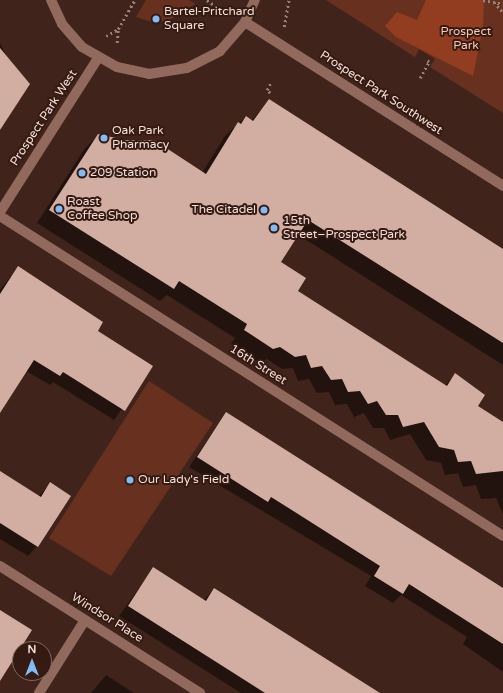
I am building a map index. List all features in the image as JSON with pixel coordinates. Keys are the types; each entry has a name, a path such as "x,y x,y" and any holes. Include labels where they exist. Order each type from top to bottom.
{"street":[{"path":"51,0 72,37 98,58 116,67 149,74 187,68 220,51 245,22 255,0"},
{"name":"Prospect Park Southwest","path":"245,22 503,186"},
{"name":"Prospect Park West","path":"0,212 98,58"},
{"name":"16th Street","path":"0,216 503,536"},
{"name":"Windsor Place","path":"0,566 200,693"},
{"path":"39,693 85,620"}],"path":[{"path":"116,43 118,29 135,0"},
{"path":"207,0 217,7"},
{"path":"282,45 289,0"},
{"path":"483,0 503,4"},
{"path":"493,2 503,12"},
{"path":"106,36 118,29"},
{"path":"420,78 429,62 426,60"},
{"path":"270,93 267,90 271,82"}],"green space":[{"path":"146,0 189,0 195,4 168,21 152,22 136,17"},
{"name":"Prospect Park","path":"326,0 503,0 503,113 430,67 435,59 419,49 415,57"},
{"path":"426,0 484,0 483,26 473,76 396,37 385,26 397,12 417,20"},
{"name":"Our Lady's Field","path":"149,381 213,423 111,576 49,538"}],"building":[{"path":"0,48 30,84 0,130"},
{"path":"269,99 503,249 503,343 308,220 281,262 306,278 298,291 447,386 455,373 485,395 478,406 503,422 503,471 476,474 471,461 458,462 454,450 439,447 424,422 403,427 398,415 386,415 377,401 368,404 360,391 348,392 342,379 331,380 322,366 311,368 306,355 295,357 280,347 273,349 244,330 247,324 179,281 174,289 49,210 98,134 124,140 154,140 206,174 238,122 241,124 246,116 253,121"},
{"path":"18,266 103,322 98,331 153,366 125,411 63,372 60,376 34,360 0,413 0,294"},
{"path":"226,412 503,588 503,644 409,584 403,594 374,576 380,566 271,497 268,502 197,457"},
{"path":"0,471 41,497 50,482 71,496 38,547 0,523"},
{"path":"153,567 206,601 214,588 380,693 265,693 128,606"},
{"path":"0,610 32,630 25,641 12,641 12,662 0,681"}],"place":[{"name":"Bartel-Pritchard Square","path":"156,19"},
{"name":"Oak Park Pharmacy","path":"104,138"},
{"name":"209 Station","path":"82,173"},
{"name":"Roast Coffee Shop","path":"59,209"},
{"name":"The Citadel","path":"264,210"},
{"name":"15th Street–Prospect Park","path":"274,228"},
{"name":"Our Lady's Field","path":"130,480"}]}
